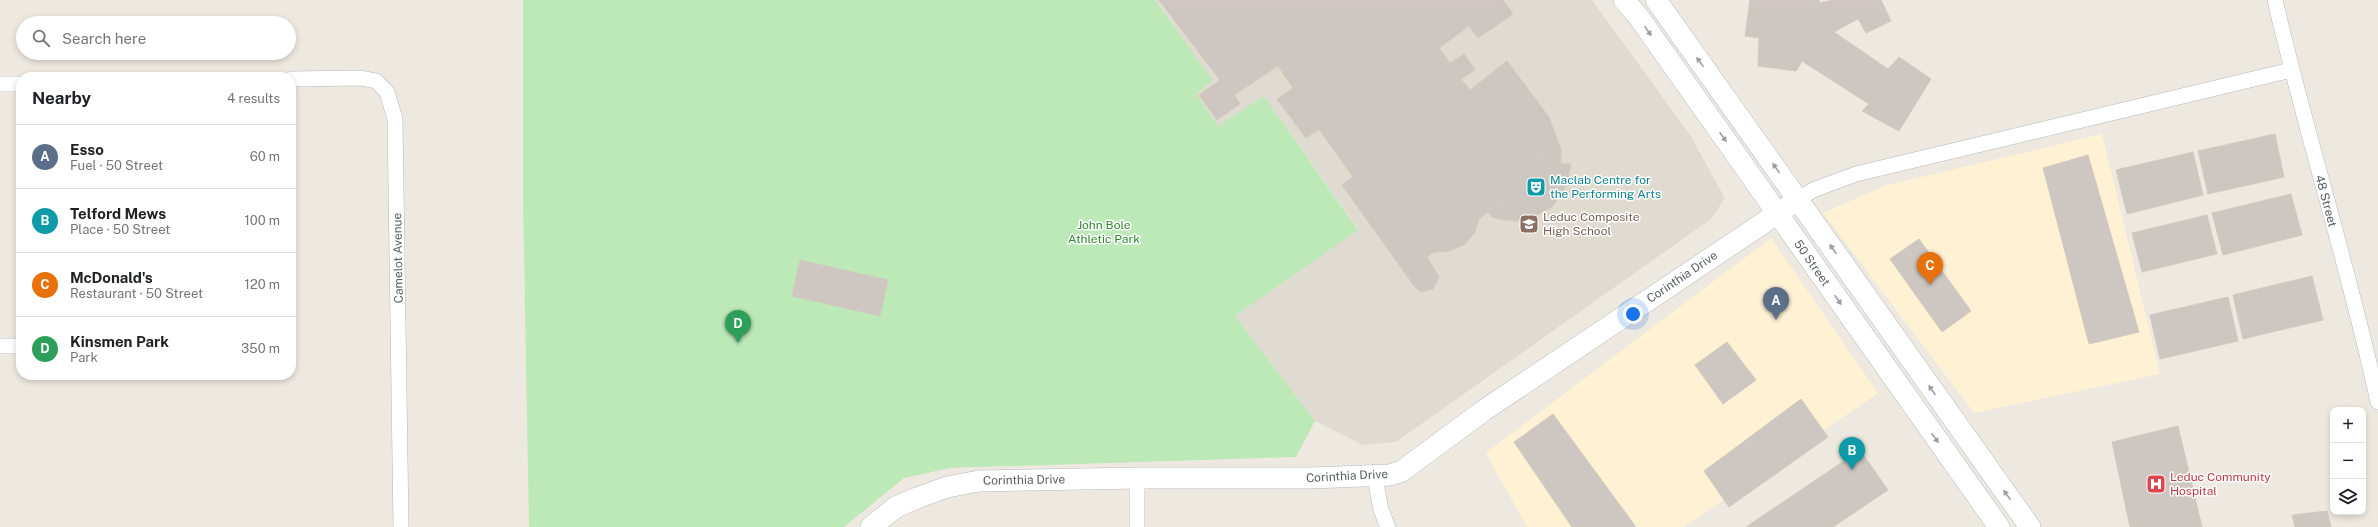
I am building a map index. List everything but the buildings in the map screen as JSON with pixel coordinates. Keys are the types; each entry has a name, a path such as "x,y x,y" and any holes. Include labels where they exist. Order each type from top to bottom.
{"main road":[{"name":"50 Street","path":"1624,0 1638,16 2000,527"},
{"path":"1656,0 1799,199 2030,527"},
{"name":"Corinthia Drive","path":"870,527 896,507 917,498 961,483 980,481 1137,478 1375,477 1390,475 1402,471 1489,406 1799,199"}],"street":[{"name":"48 Street","path":"2275,0 2291,70 2372,349 2378,402"},
{"path":"1799,199 1813,190 1856,174 2291,70"},
{"name":"Camelot Avenue","path":"296,79 361,78 376,81 387,92 395,119 401,527"},
{"path":"0,84 16,84"},
{"path":"0,346 16,346"},
{"path":"1375,477 1381,510 1388,527"},
{"path":"1137,478 1137,527"}],"shaded area":[{"name":"Leduc Composite High School","path":"1155,0 1592,0 1690,135 1725,198 1711,219 1396,442 1363,445 1315,421 1235,316 1358,229 1264,96 1218,127 1196,94 1213,81"},
{"path":"2102,134 2160,374 1974,413 1823,213 1884,186"},
{"path":"1771,238 1878,393 1684,527 1527,527 1486,453"}],"green space":[{"name":"John Bole Athletic Park","path":"523,0 1155,0 1213,81 1196,94 1218,126 1264,96 1358,230 1235,316 1315,421 1296,457 950,468 904,478 844,527 529,527 523,199"}],"place":[{"name":"Maclab Centre for the Performing Arts","path":"1536,187"},
{"name":"Leduc Composite High School","path":"1529,224"},
{"name":"McDonald's","path":"1930,285"},
{"name":"Esso","path":"1776,320"},
{"name":"Kinsmen Park","path":"738,343"},
{"name":"Telford Mews","path":"1852,470"},
{"name":"Leduc Community Hospital","path":"2156,484"}]}
